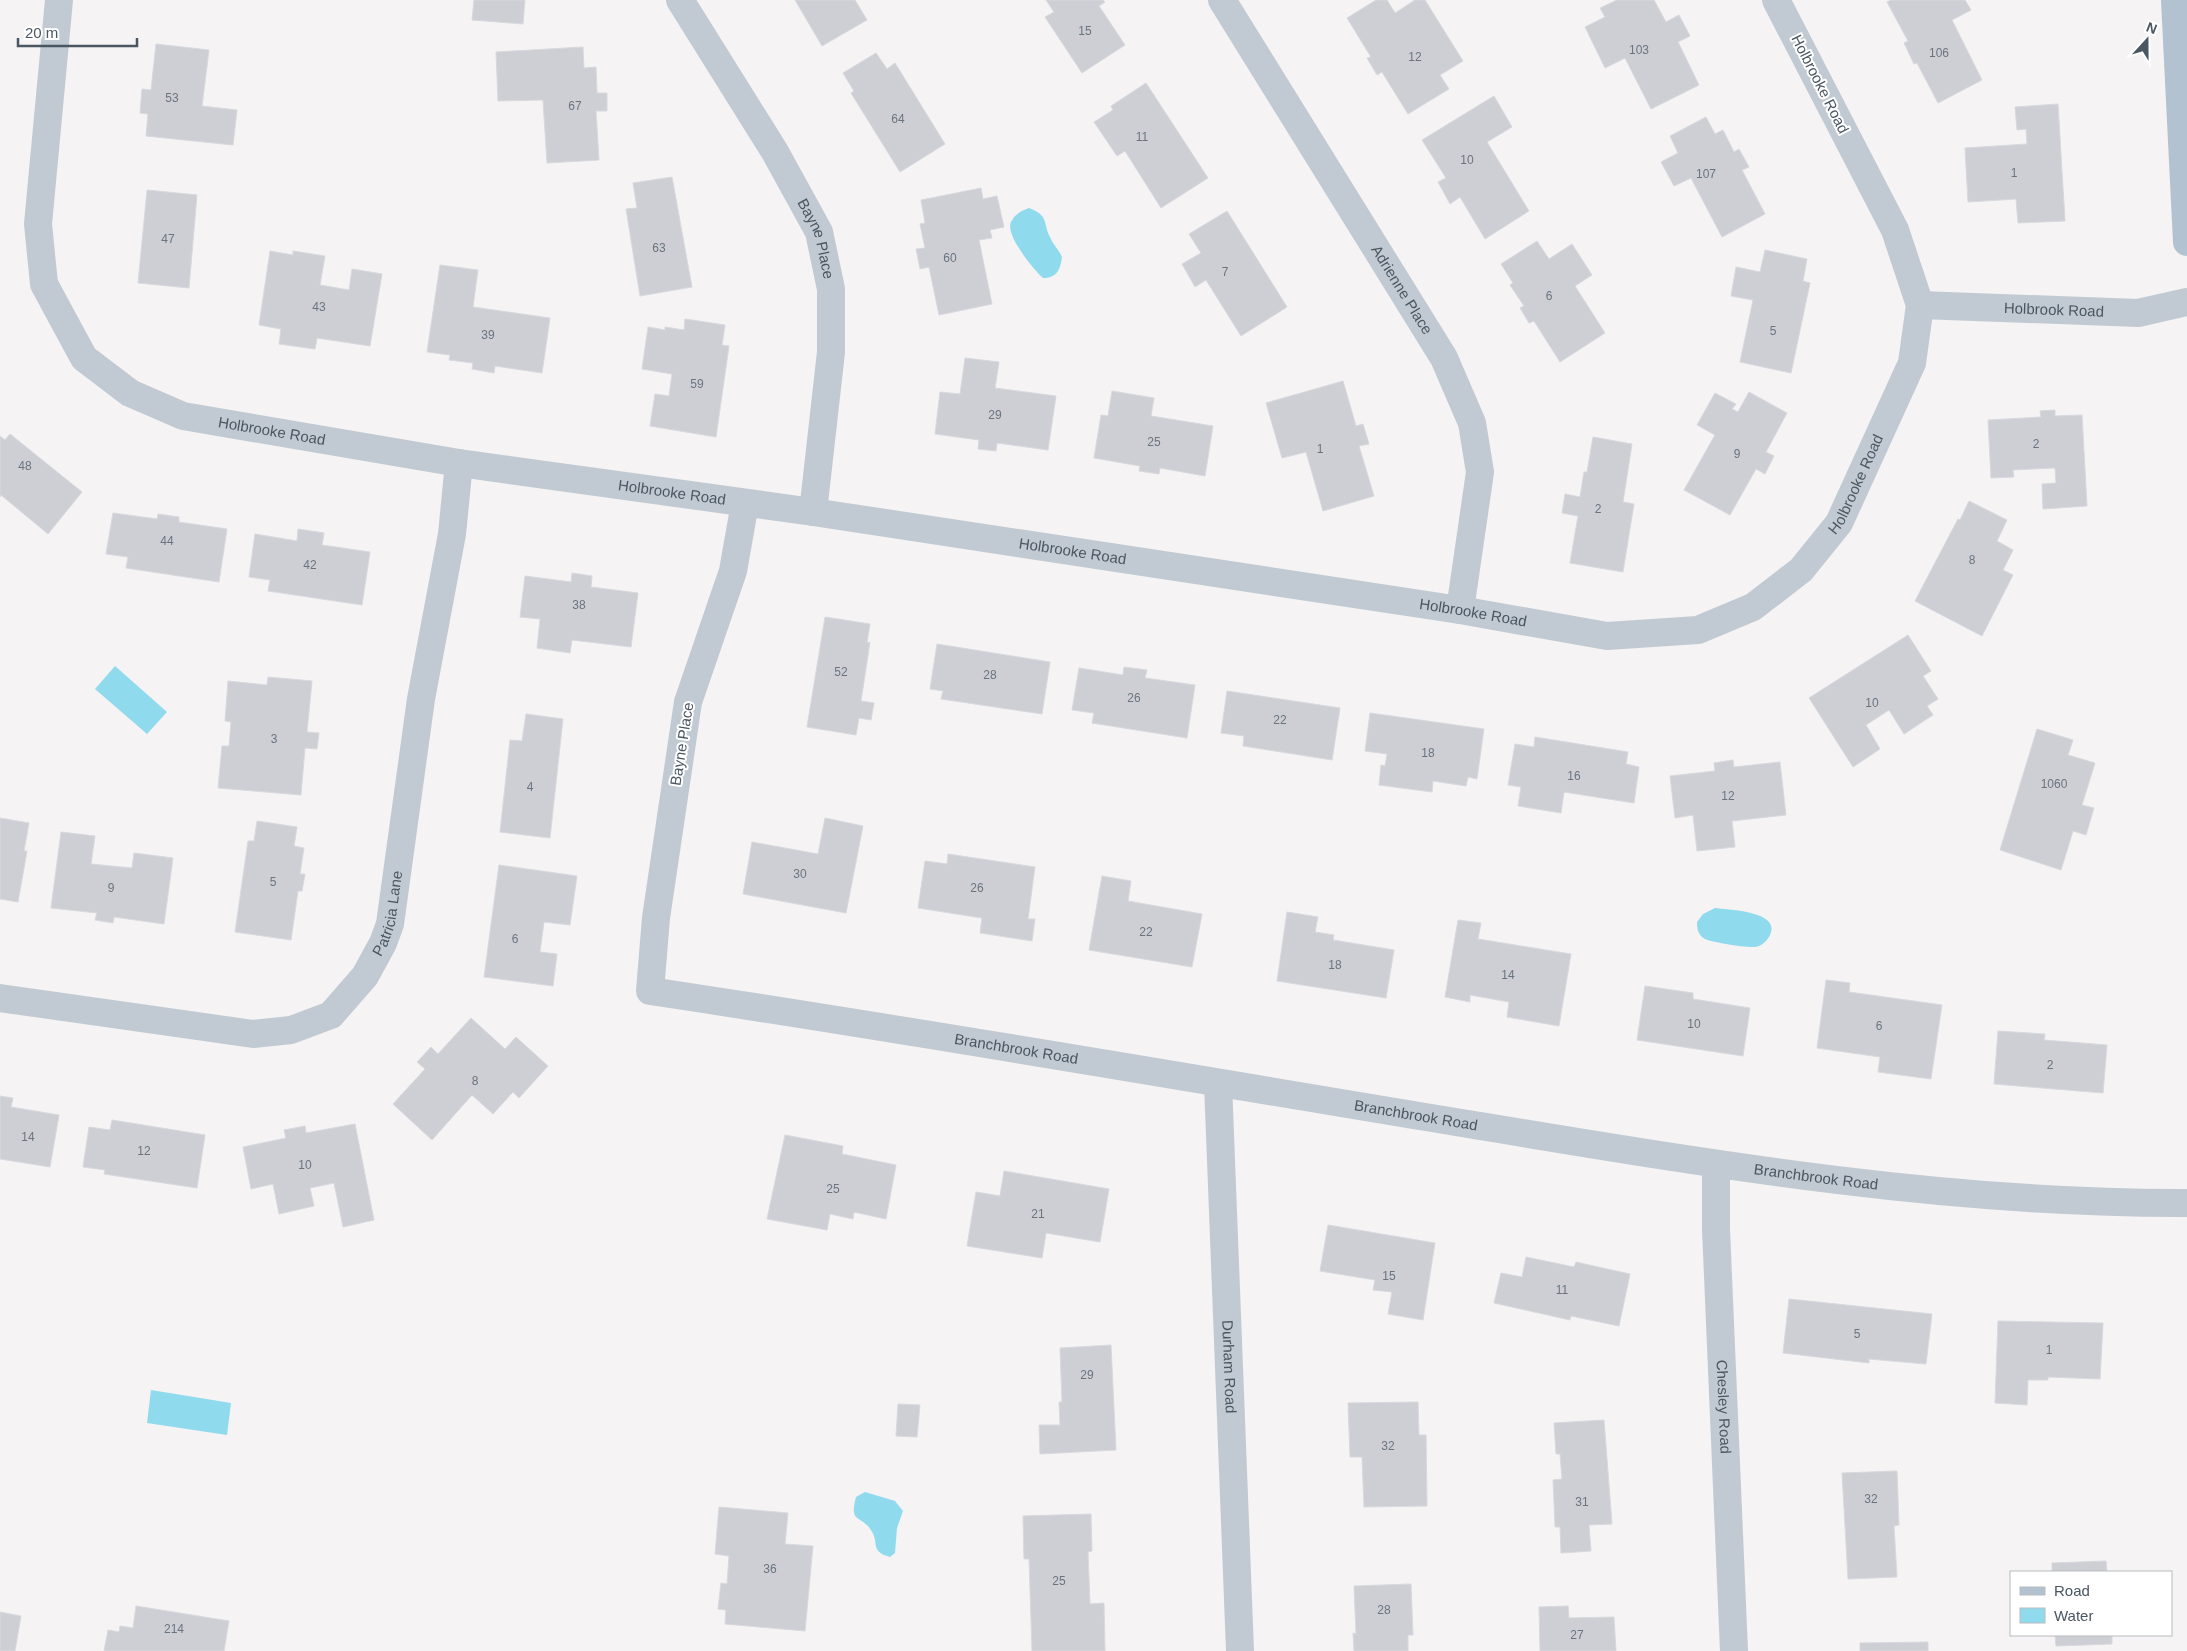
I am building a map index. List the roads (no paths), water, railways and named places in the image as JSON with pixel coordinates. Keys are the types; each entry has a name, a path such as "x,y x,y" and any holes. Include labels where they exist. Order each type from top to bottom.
{"main road":[{"path":"2175,0 2187,242"}],"street":[{"name":"Holbrooke Road","path":"59,0 38,224 44,284 84,358 130,393 184,416 459,463 812,512 1460,610 1607,636 1698,630 1753,607 1802,570 1839,523 1912,363 1920,305 1895,230 1776,0"},
{"name":"Bayne Place","path":"680,0 775,152 819,232 831,290 831,352 812,512"},
{"name":"Adrienne Place","path":"1222,0 1444,358 1472,423 1480,472 1460,610"},
{"name":"Holbrook Road","path":"1920,305 2138,313 2187,302"},
{"name":"Patricia Lane","path":"0,998 253,1034 291,1030 331,1015 365,976 383,943 390,924 421,699 452,534 459,463"},
{"name":"Bayne Place","path":"650,991 656,918 688,702 733,571 745,503"},
{"name":"Branchbrook Road","path":"650,991 1716,1165 1937,1191 2061,1199 2187,1203"},
{"name":"Durham Road","path":"1218,1083 1240,1651"},
{"name":"Chesley Road","path":"1716,1165 1716,1229 1734,1651"}],"water":[{"path":"1029,208 1043,217 1048,233 1062,257 1059,269 1052,277 1043,278 1039,274 1021,252 1012,235 1011,222 1018,213"},
{"path":"115,666 167,712 147,734 95,689"},
{"path":"1715,908 1742,911 1762,917 1769,922 1772,928 1769,937 1763,944 1754,947 1744,947 1705,939 1698,932 1697,922 1703,914"},
{"path":"151,1390 231,1403 227,1435 147,1423"},
{"path":"865,1492 895,1501 903,1511 897,1528 895,1553 890,1557 879,1552 871,1530 855,1515 856,1497"}]}
